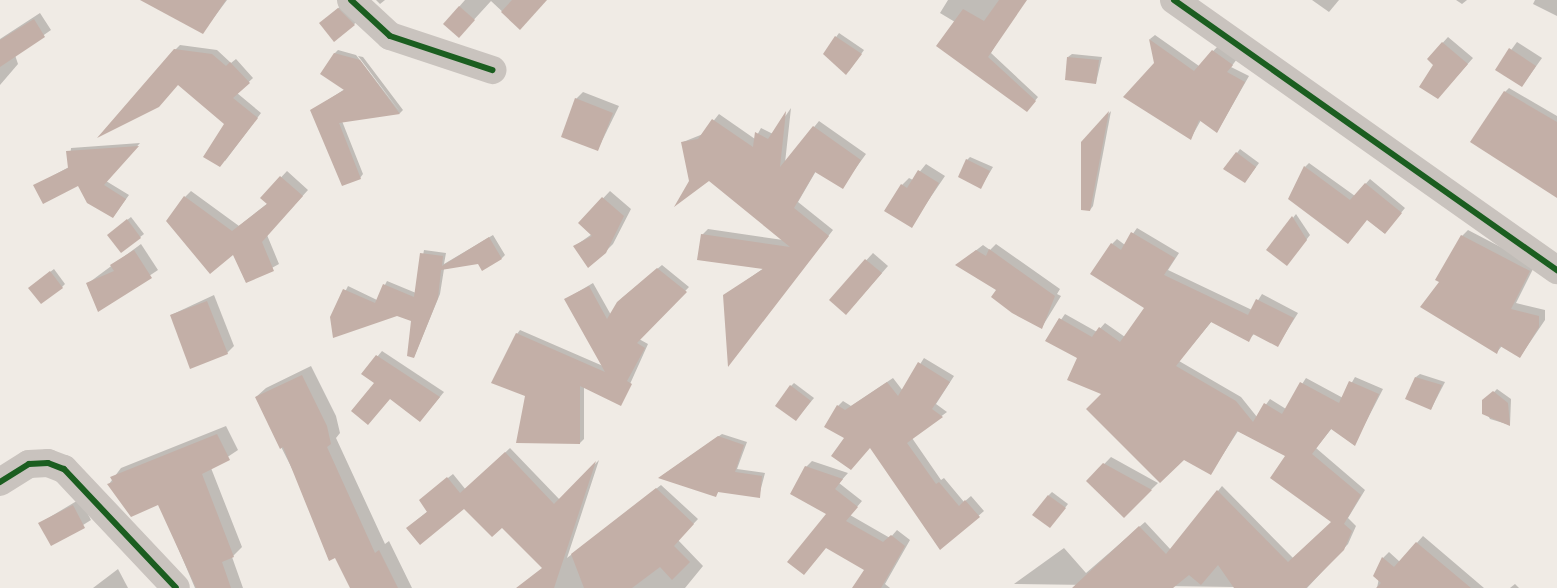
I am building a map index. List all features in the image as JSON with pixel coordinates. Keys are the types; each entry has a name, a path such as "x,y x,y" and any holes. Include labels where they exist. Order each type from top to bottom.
{"street":[{"path":"351,0 390,36 492,70"},
{"path":"1174,0 1557,270"},
{"path":"0,482 30,464 48,463 64,469 176,588"}],"building":[{"path":"140,0 226,0 203,34"},
{"path":"512,0 547,0 520,30 501,12"},
{"path":"999,0 1027,0 988,57 1036,101 1027,112 936,46 963,9 984,21"},
{"path":"459,6 475,20 459,38 443,24"},
{"path":"338,8 355,25 334,42 319,23"},
{"path":"34,19 45,37 0,67 0,40"},
{"path":"835,36 862,54 846,75 823,54"},
{"path":"1149,39 1194,71 1212,50 1233,65 1227,72 1245,82 1217,133 1199,120 1191,140 1123,97 1154,63"},
{"path":"1442,42 1468,64 1438,99 1419,87 1433,65 1427,59"},
{"path":"1509,48 1536,66 1522,87 1495,70"},
{"path":"174,49 212,54 226,66 230,62 250,83 233,98 258,118 220,167 203,157 224,124 178,85 159,107 97,138"},
{"path":"334,53 360,60 400,114 339,123 361,179 342,186 310,110 344,90 320,74"},
{"path":"1067,57 1099,60 1096,84 1065,80"},
{"path":"1504,91 1557,122 1557,198 1470,142"},
{"path":"575,98 613,113 598,151 561,137"},
{"path":"786,111 780,167 813,126 861,160 843,189 815,172 794,208 829,236 728,367 723,295 763,269 697,260 701,234 790,247 709,181 674,207 689,181 681,142 698,139 712,119 753,147 755,132 768,139"},
{"path":"1109,111 1090,211 1081,210 1081,142"},
{"path":"139,146 104,185 126,199 113,218 87,203 78,186 43,204 33,185 68,168 66,151"},
{"path":"1236,152 1256,167 1245,183 1223,169"},
{"path":"966,159 990,171 981,189 958,177"},
{"path":"1304,166 1350,200 1365,183 1402,213 1385,234 1367,220 1348,244 1288,199"},
{"path":"918,170 939,183 912,228 884,211 901,184 907,188"},
{"path":"280,176 303,196 262,242 274,271 246,283 233,255 210,274 166,221 184,196 232,231 267,204 260,198"},
{"path":"602,197 624,216 606,253 588,268 573,246 592,236 578,223"},
{"path":"1292,216 1307,240 1287,266 1266,250"},
{"path":"127,219 141,238 121,253 107,235"},
{"path":"1131,232 1175,258 1164,275 1248,315 1256,299 1294,318 1278,347 1253,334 1249,342 1211,322 1176,366 1236,401 1253,422 1264,403 1282,414 1300,382 1339,403 1349,381 1379,394 1355,446 1331,429 1312,454 1361,495 1344,524 1352,531 1344,550 1306,588 1234,588 1218,565 1201,585 1189,575 1173,588 1072,588 1139,526 1166,554 1217,490 1288,562 1331,522 1270,478 1285,456 1237,431 1211,475 1184,460 1160,483 1086,409 1101,394 1067,380 1077,358 1045,341 1059,318 1092,337 1099,327 1120,342 1144,308 1090,274 1111,243 1121,250"},
{"path":"1461,235 1530,271 1511,309 1539,316 1539,327 1520,358 1500,346 1497,354 1420,307 1439,282 1435,280"},
{"path":"489,237 502,259 482,271 478,264 441,270 438,298 414,358 407,356 411,321 397,316 333,338 330,317 343,289 375,303 383,284 414,297 420,253 443,256 442,266"},
{"path":"989,249 1055,296 1042,329 1012,313 991,297 996,290 955,265 976,250 986,256"},
{"path":"134,250 152,278 98,312 86,283 114,271 110,265"},
{"path":"865,259 882,273 846,315 829,300"},
{"path":"657,268 687,292 637,343 645,348 627,381 632,384 621,406 580,386 580,444 516,443 525,396 491,383 516,333 605,372 564,299 589,286 607,319 617,302"},
{"path":"50,271 63,288 41,304 28,288"},
{"path":"207,301 228,354 190,369 170,315"},
{"path":"376,355 440,397 420,422 390,399 368,425 351,411 374,383 361,374"},
{"path":"918,362 950,382 932,409 943,417 907,443 936,484 939,482 959,506 965,500 980,517 940,550 870,448 851,470 831,456 844,438 824,427 837,405 845,410 887,382 898,396"},
{"path":"302,375 327,426 331,444 327,447 375,553 379,550 398,588 350,588 335,558 329,561 283,447 280,449 255,397"},
{"path":"1415,377 1442,385 1431,410 1405,399"},
{"path":"790,385 811,401 796,421 775,406"},
{"path":"1493,391 1508,403 1510,426 1482,414 1482,400"},
{"path":"217,434 230,460 202,474 234,557 222,562 231,588 196,588 158,505 131,517 107,484 113,482 110,477"},
{"path":"718,436 744,445 735,472 762,476 760,498 718,492 716,497 658,478"},
{"path":"505,452 554,504 596,461 554,588 516,588 542,568 502,528 492,537 464,509 420,545 406,528 427,512 419,500 447,477 460,493"},
{"path":"1103,463 1152,490 1124,518 1086,481"},
{"path":"805,466 843,479 835,489 858,507 846,521 883,542 891,535 905,546 881,588 852,588 864,570 826,548 804,575 787,562 826,514 790,494"},
{"path":"656,488 694,524 674,546 690,562 672,580 660,567 632,588 584,588 571,554"},
{"path":"1048,495 1066,508 1050,528 1032,515"},
{"path":"73,505 85,528 51,546 38,523"},
{"path":"1416,542 1471,588 1376,588 1381,583 1373,576 1382,557 1394,567"}],"cycle path":[{"path":"351,0 390,36 492,70"},
{"path":"1174,0 1557,270"},
{"path":"0,482 29,464 48,463 64,469 176,588"}]}
